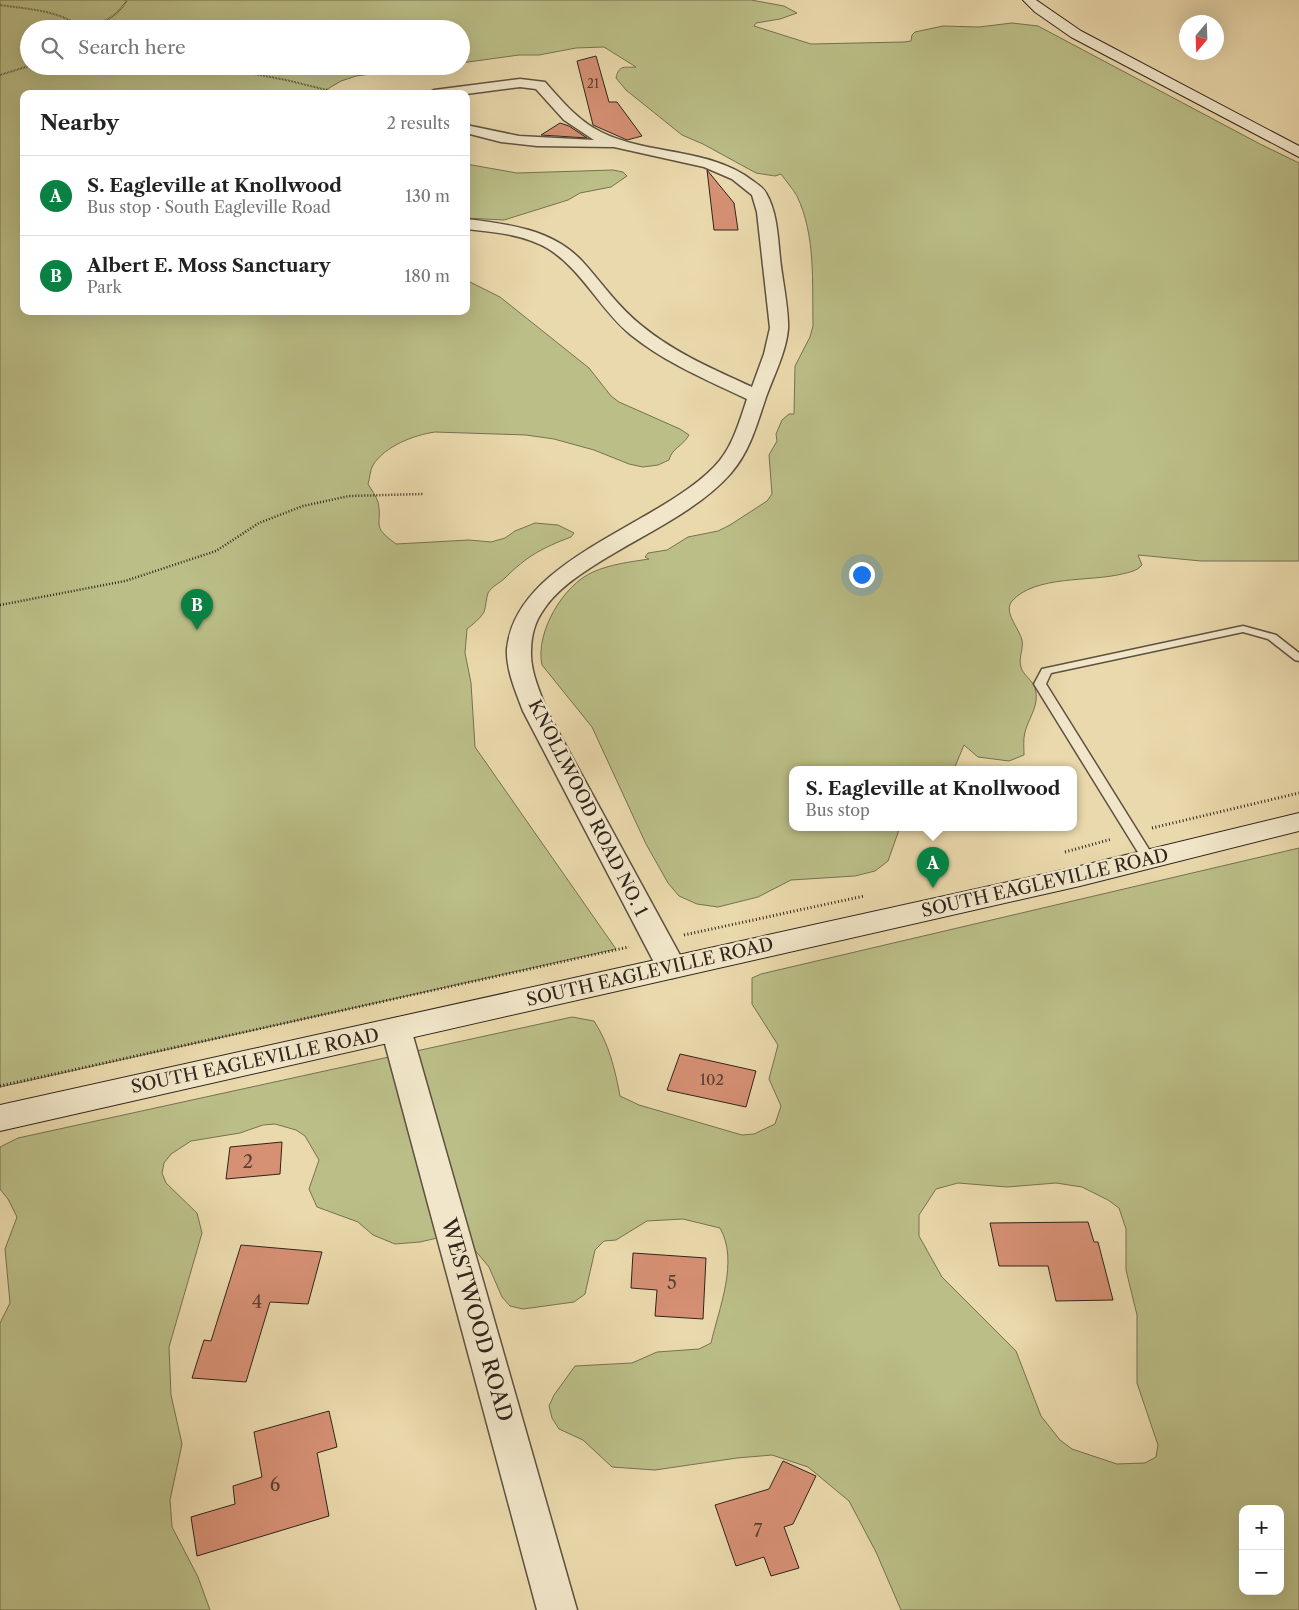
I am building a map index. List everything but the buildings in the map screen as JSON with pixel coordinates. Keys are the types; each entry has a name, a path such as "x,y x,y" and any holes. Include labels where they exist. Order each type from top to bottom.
{"main road":[{"path":"1030,0 1039,9 1076,34 1299,152"},
{"name":"SOUTH EAGLEVILLE ROAD","path":"0,1118 672,968 1149,859 1299,822"}],"street":[{"name":"KNOLLWOOD ROAD NO. 1","path":"465,90 520,83 540,85 578,124 595,135 615,144"},
{"name":"KNOLLWOOD ROAD NO. 1","path":"470,130 521,142 615,144 709,164 737,176 759,193 765,212 779,328 776,347 736,454 722,471 706,485 661,516 559,580 543,593 527,617 520,638 520,662 535,711 672,968"},
{"path":"470,225 515,231 533,236 553,245 575,262 624,320 638,333 678,358 757,397"},
{"name":"WESTWOOD ROAD","path":"396,1030 557,1610"}],"lane":[{"path":"1149,859 1040,684 1046,671 1243,629 1272,637 1299,658"}],"path":[{"path":"111,20 121,12 126,0"},
{"path":"0,5 27,9 67,20"},
{"path":"0,75 20,69"},
{"path":"260,75 327,90"},
{"path":"0,605 125,581 216,551 259,523 303,506 349,496 423,494"},
{"path":"1062,852 1299,793"},
{"path":"685,935 870,895"},
{"path":"0,1086 628,947"}],"green space":[{"path":"0,0 751,0 784,6 797,13 780,19 756,23 754,26 811,44 904,42 911,41 912,35 915,32 943,26 979,27 1012,23 1038,26 1299,163 1299,561 1201,561 1138,555 1142,565 1131,572 1048,583 1022,593 1012,601 1009,610 1022,640 1020,658 1022,670 1034,685 1036,694 1035,705 1024,735 1024,755 1009,761 978,757 964,745 955,766 789,766 789,831 899,831 888,861 875,871 855,876 791,880 758,897 718,907 697,904 679,896 668,883 646,844 592,727 542,665 541,652 547,625 554,611 571,588 582,578 607,567 649,559 645,557 648,553 667,550 688,537 718,531 767,501 772,494 769,455 777,441 776,434 782,420 789,414 794,414 795,366 810,337 813,326 812,260 807,227 797,196 781,174 775,176 756,173 703,144 682,135 626,90 616,78 617,74 623,68 636,67 604,47 576,48 539,55 519,55 470,62 470,20 20,20 20,75 364,75 341,81 326,90 20,90 20,315 470,315 470,282 500,297 589,368 611,396 619,402 680,429 689,435 670,456 669,460 658,465 643,467 629,464 594,450 554,439 526,435 435,432 401,442 385,452 373,465 368,484 378,502 380,529 396,544 469,540 491,542 505,538 515,531 535,523 558,525 574,533 571,537 543,549 528,558 494,586 487,595 484,612 467,629 465,653 471,683 475,747 616,949 0,1087"},
{"path":"470,165 517,173 613,170 623,172 627,176 611,187 580,193 568,200 504,220 470,218"},
{"path":"1299,848 1299,1610 901,1610 876,1552 849,1501 808,1467 772,1455 655,1470 612,1467 583,1440 559,1429 552,1418 549,1406 554,1395 575,1366 632,1363 657,1352 699,1349 711,1343 728,1270 728,1255 720,1228 683,1219 647,1221 616,1240 604,1241 595,1250 585,1294 574,1302 523,1309 510,1306 502,1297 489,1267 469,1243 446,1236 420,1242 395,1244 373,1235 358,1222 317,1207 309,1189 319,1160 305,1136 296,1130 275,1124 263,1125 240,1133 191,1141 171,1154 164,1163 162,1173 166,1183 197,1213 202,1233 169,1347 171,1395 182,1444 170,1500 172,1527 198,1577 210,1610 0,1610 0,1323 10,1303 5,1249 17,1217 8,1199 0,1189 0,1147 18,1138 572,1017 594,1021 611,1057 620,1096 639,1105 742,1135 754,1134 775,1124 781,1106 769,1079 778,1045 752,1004 752,978 761,974","holes":["958,1183 1007,1187 1056,1183 1082,1187 1108,1200 1119,1208 1126,1229 1126,1270 1137,1315 1137,1383 1158,1445 1156,1457 1145,1463 1117,1464 1072,1449 1060,1440 1041,1416 1016,1351 942,1277 919,1236 919,1215 936,1189"]}],"place":[{"name":"Albert E. Moss Sanctuary","path":"197,630"},
{"name":"S. Eagleville at Knollwood","path":"933,888"}]}
